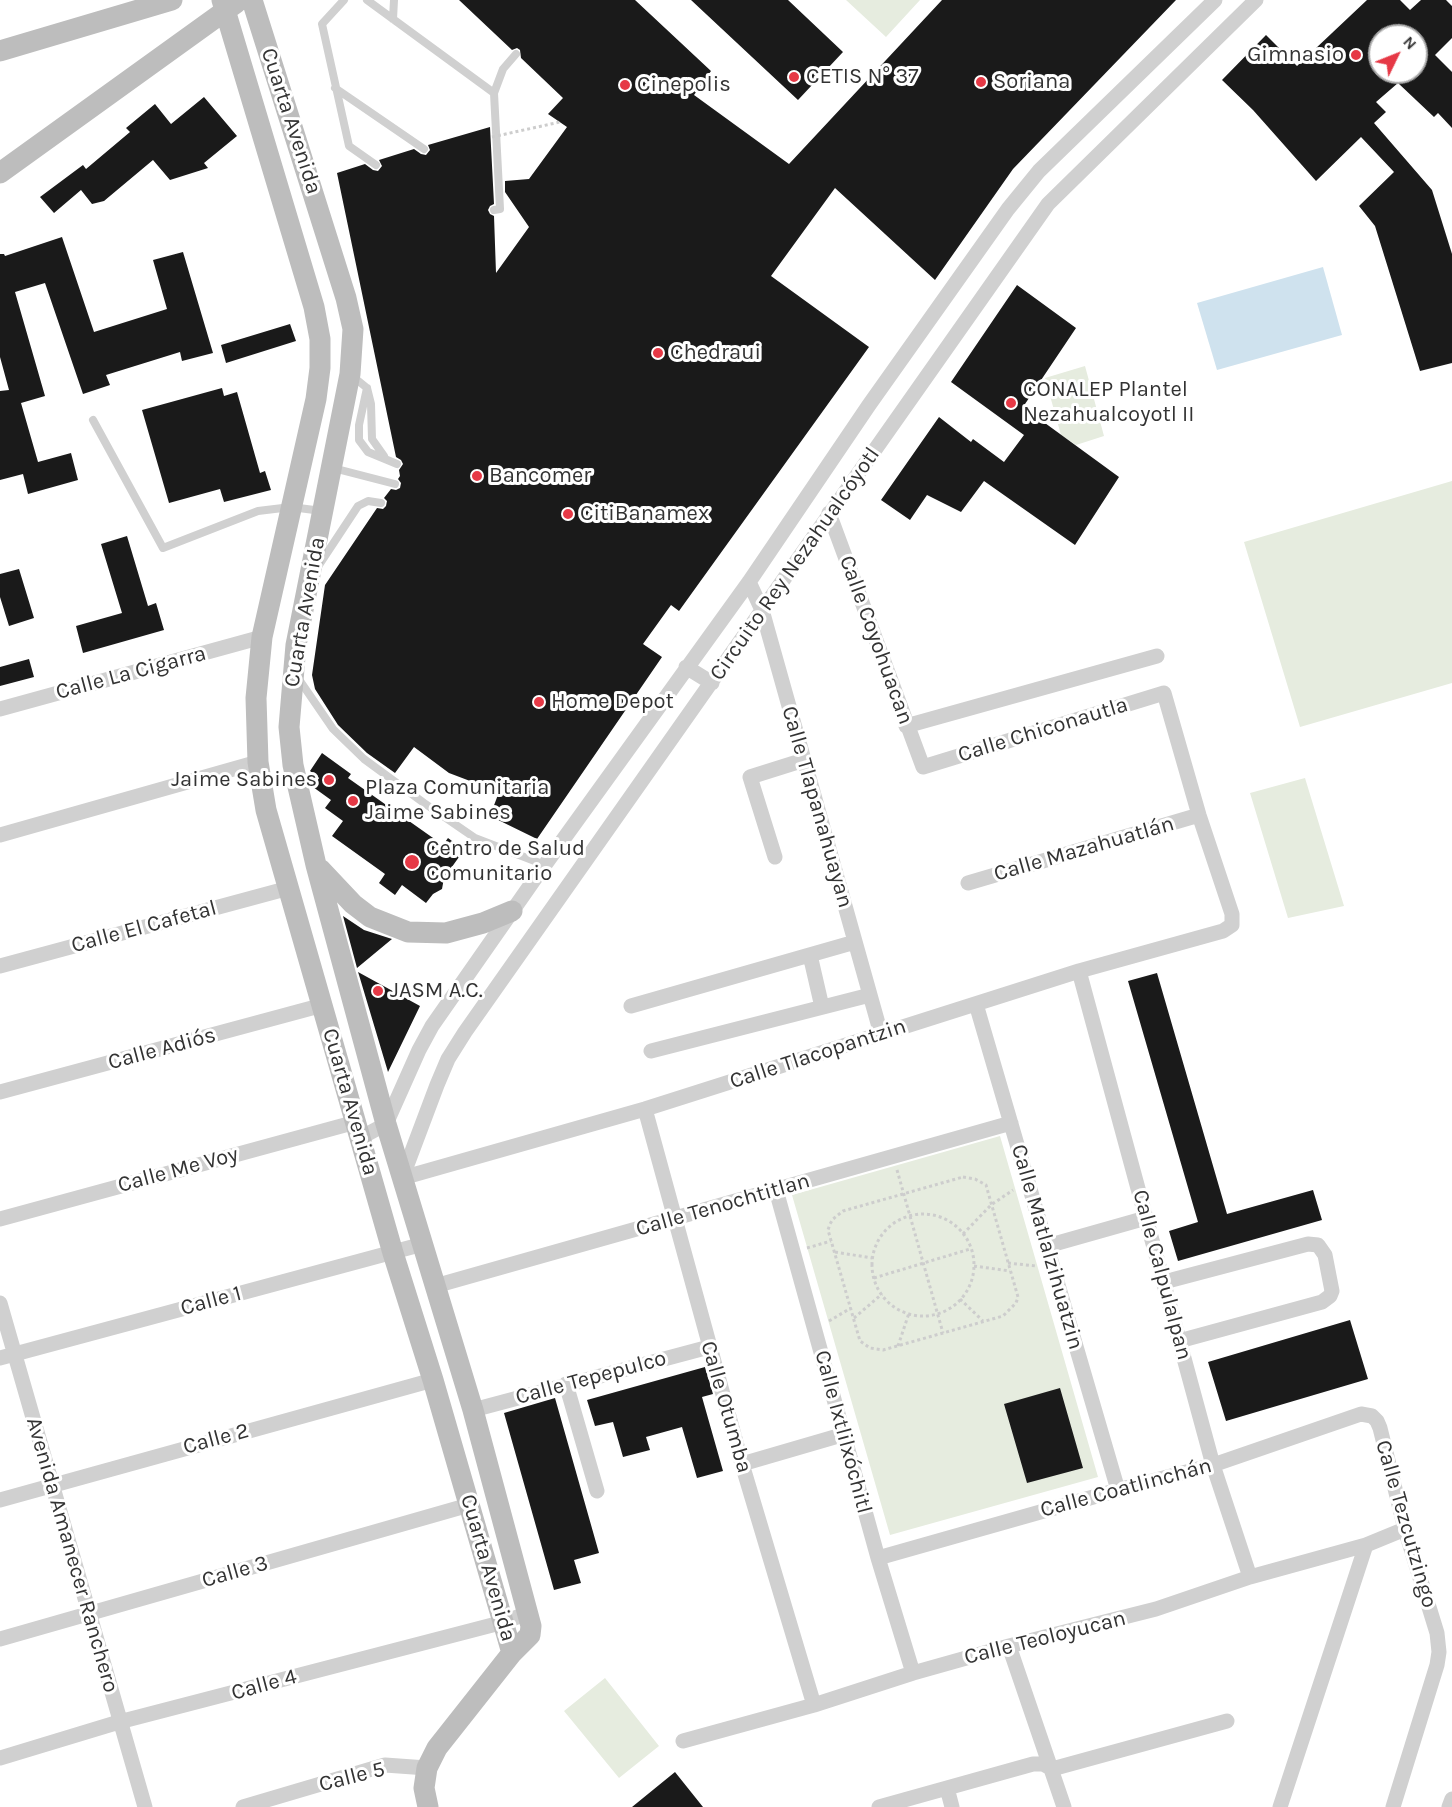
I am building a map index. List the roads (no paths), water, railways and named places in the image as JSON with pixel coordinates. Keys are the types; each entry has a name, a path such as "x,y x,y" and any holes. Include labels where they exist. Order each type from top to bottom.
{"main road":[{"path":"0,51 172,0"},
{"name":"Cuarta Avenida","path":"252,0 346,298 353,329 358,381 332,468 296,645 289,727 293,765 316,865 386,1124 473,1410 528,1613 531,1626 530,1635 512,1653"},
{"path":"0,172 229,3"},
{"name":"Cuarta Avenida","path":"229,3 314,307 320,339 320,368 316,399 262,637 256,698 258,762 266,810 393,1253 433,1380 512,1653"},
{"path":"320,368 358,381"},
{"path":"302,459 332,468"},
{"path":"316,865 353,904 370,917 408,932 446,933 483,923 512,911"},
{"path":"428,1806 424,1788 427,1768 437,1748 512,1653"}],"street":[{"name":"Circuito Rey Nezahualcóyotl","path":"386,1124 418,1050 432,1026 748,582 869,405 1008,209 1039,171 1215,0"},
{"name":"Circuito Rey Nezahualcóyotl","path":"402,1178 448,1059 465,1032 1048,204 1256,0"},
{"path":"1116,96 1136,117"},
{"name":"Calle Coyohuacan","path":"829,513 923,767"},
{"name":"Calle Tlapanahuayan","path":"748,582 762,610 881,1034"},
{"name":"Calle La Cigarra","path":"0,709 262,637"},
{"path":"906,726 1157,656"},
{"path":"686,667 712,683"},
{"name":"Calle Chiconautla","path":"923,767 1164,693 1199,815"},
{"path":"775,856 750,777 804,760"},
{"path":"0,835 258,762"},
{"name":"Calle Tlacopantzin","path":"402,1178 645,1108 1079,971 1223,931 1232,925 1232,914 1199,815"},
{"name":"Calle Mazahuatlán","path":"968,883 1199,815"},
{"name":"Calle El Cafetal","path":"0,966 289,888"},
{"path":"631,1006 855,942"},
{"path":"810,955 822,1007"},
{"name":"Calle Calpulalpan","path":"1079,971 1213,1465 1250,1577"},
{"path":"651,1051 870,995"},
{"name":"Calle Matlalzihuatzin","path":"976,1004 1118,1490"},
{"name":"Calle Adiós","path":"0,1092 323,1005"},
{"name":"Calle Otumba","path":"645,1108 742,1464 814,1705"},
{"name":"Calle Tenochtitlan","path":"435,1286 1011,1123"},
{"path":"358,1130 386,1124"},
{"name":"Calle Me Voy","path":"0,1219 358,1130"},
{"name":"Calle Ixtlilxóchitl","path":"776,1190 878,1558 913,1673"},
{"path":"1047,1246 1146,1218"},
{"name":"Calle 1","path":"7,1356 423,1244"},
{"path":"1164,1282 1308,1244 1318,1245 1325,1255 1332,1286 1327,1299 1179,1341"},
{"name":"Avenida Amanecer Ranchero","path":"0,1303 7,1356 53,1484 145,1807"},
{"name":"Calle Tepepulco","path":"473,1410 709,1347"},
{"name":"Calle 2","path":"0,1500 433,1380"},
{"path":"566,1384 597,1491"},
{"name":"Calle Coatlinchán","path":"878,1558 1213,1465 1361,1414 1371,1416"},
{"name":"Calle Tezcutzingo","path":"1371,1416 1380,1428 1405,1529 1437,1633 1439,1652 1393,1807"},
{"path":"742,1464 845,1434"},
{"name":"Calle 3","path":"0,1639 469,1505"},
{"name":"Calle Teoloyucan","path":"683,1741 814,1705 913,1673 1009,1646 1156,1609 1250,1577 1366,1545 1405,1529"},
{"name":"Calle Tezcutzingo","path":"1280,1807 1366,1545"},
{"name":"Calle 4","path":"0,1758 119,1722 504,1622 528,1613"},
{"path":"1009,1646 1064,1807"},
{"path":"879,1807 1034,1764 1043,1764 1052,1768 1227,1721"},
{"name":"Calle 5","path":"243,1807 385,1765 427,1768"},
{"path":"947,1788 952,1807"},
{"path":"1449,1807 1452,1799"}],"lane":[{"path":"344,0 322,24 349,146 376,165"},
{"path":"368,0 494,93"},
{"path":"393,19 394,0"},
{"path":"494,210 501,209 494,93 503,69 516,54"},
{"path":"335,88 424,149"},
{"path":"358,381 371,404 372,439 384,458"},
{"path":"358,381 359,440 368,452 397,464"},
{"path":"93,420 163,548 258,511 291,507 323,511"},
{"path":"332,468 394,484"},
{"path":"309,579 358,506 368,501 381,503"},
{"path":"293,672 333,729 364,759 475,838 545,865"}],"water":[{"path":"1323,267 1342,335 1217,370 1197,303"}],"place":[{"name":"Gimnasio","path":"1356,55"},
{"name":"CETIS N° 37","path":"794,77"},
{"name":"Soriana","path":"981,82"},
{"name":"Cinepolis","path":"625,85"},
{"name":"Chedraui","path":"658,353"},
{"name":"CONALEP Plantel Nezahualcoyotl II","path":"1011,403"},
{"name":"Bancomer","path":"477,476"},
{"name":"CitiBanamex","path":"568,514"},
{"name":"Home Depot","path":"539,702"},
{"name":"Jaime Sabines","path":"329,780"},
{"name":"Plaza Comunitaria Jaime Sabines","path":"353,801"},
{"name":"Centro de Salud Comunitario","path":"412,862"},
{"name":"JASM A.C.","path":"378,991"}]}
